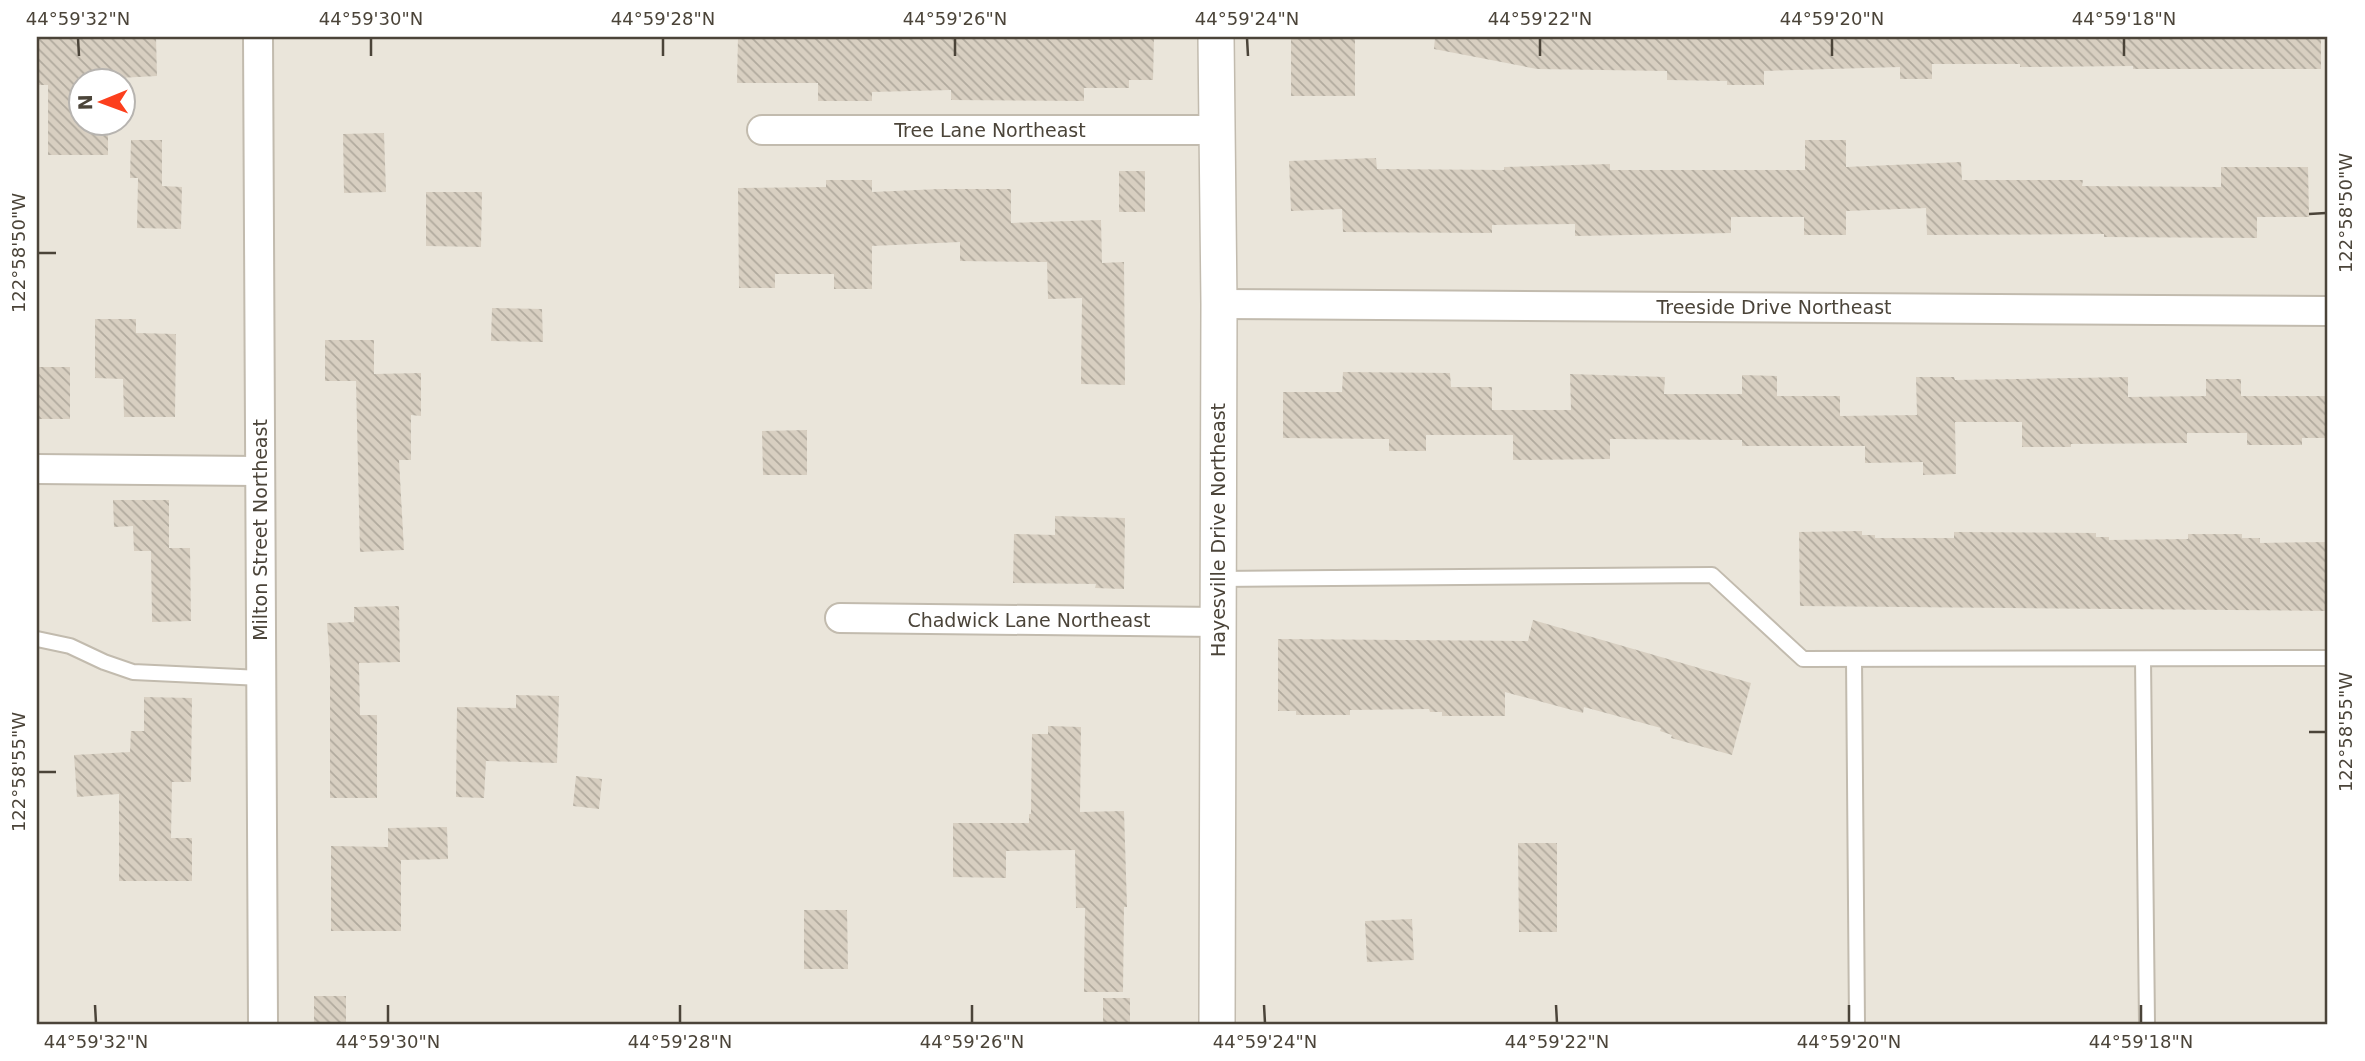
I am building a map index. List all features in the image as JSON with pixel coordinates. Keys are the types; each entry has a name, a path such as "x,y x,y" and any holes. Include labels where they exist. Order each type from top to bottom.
{"street":[{"name":"Milton Street Northeast","path":"257,37 263,1024"},
{"name":"Hayesville Drive Northeast","path":"1216,37 1219,304 1217,1024"},
{"name":"Tree Lane Northeast","path":"762,130 1217,130"},
{"name":"Treeside Drive Northeast","path":"1219,304 2328,311"},
{"path":"37,469 260,471"},
{"name":"Chadwick Lane Northeast","path":"840,618 1218,622"}],"lane":[{"path":"1218,579 1712,575 1803,659 2328,659"},
{"path":"37,639 70,646 133,672 261,678"},
{"path":"1854,659 1857,1024"},
{"path":"2143,659 2147,1024"}],"shaded area":[{"path":"37,37 2328,37 2328,1024 37,1024"}],"building":[{"path":"37,37 156,37 157,76 136,77 136,66 66,66 66,136 108,136 108,155 48,155 48,85 37,85"},
{"path":"738,37 1154,37 1153,80 1129,80 1129,88 1084,88 1084,101 951,100 951,90 872,92 872,101 818,101 818,83 737,83"},
{"path":"1291,37 1355,37 1355,96 1291,96"},
{"path":"1435,37 2321,37 2321,69 2133,69 2133,66 2020,67 2020,64 1932,64 1932,79 1900,79 1900,67 1764,71 1764,85 1727,85 1727,81 1667,80 1667,71 1537,69 1434,49"},
{"path":"384,133 386,192 344,193 343,134"},
{"path":"131,140 162,140 162,186 182,187 181,229 137,228 138,178 130,178"},
{"path":"1805,140 1846,140 1846,167 1961,162 1962,180 2083,180 2082,186 2221,187 2221,167 2308,167 2309,217 2257,217 2257,238 2104,237 2104,234 1927,235 1926,208 1846,211 1846,235 1804,235 1804,217 1731,217 1731,233 1575,236 1575,224 1492,225 1492,233 1343,232 1342,209 1291,211 1289,161 1376,158 1377,169 1504,170 1504,167 1610,164 1610,170 1805,170"},
{"path":"1119,171 1145,171 1145,212 1119,212"},
{"path":"826,180 872,180 872,192 1011,189 1011,223 1101,220 1102,263 1124,262 1125,385 1081,384 1082,298 1048,299 1047,262 960,261 960,242 872,246 872,289 834,289 834,274 775,274 775,288 739,288 738,188 826,187"},
{"path":"426,192 482,192 481,247 426,246"},
{"path":"492,308 542,309 543,342 491,341"},
{"path":"95,319 136,319 136,333 176,334 175,417 124,417 123,379 95,378"},
{"path":"325,340 374,340 374,374 421,373 421,416 411,415 411,460 399,460 404,550 360,552 356,381 325,381"},
{"path":"37,367 70,367 70,419 37,419"},
{"path":"1343,372 1450,373 1451,387 1492,387 1492,410 1571,410 1570,374 1665,377 1664,394 1742,394 1742,375 1777,376 1777,396 1840,396 1840,416 1917,415 1916,377 1954,377 1955,380 2128,377 2128,397 2206,396 2206,379 2241,379 2241,396 2328,396 2328,438 2302,438 2302,445 2247,445 2247,433 2187,433 2187,443 2022,447 2022,422 1955,422 1956,474 1923,475 1923,462 1865,463 1865,446 1742,446 1742,440 1610,439 1610,459 1513,460 1513,435 1426,435 1426,451 1389,451 1389,439 1283,438 1283,392 1342,392"},
{"path":"807,430 807,475 763,475 762,431"},
{"path":"113,500 169,500 169,548 190,548 191,621 152,622 151,551 134,551 133,526 114,527"},
{"path":"1055,516 1125,518 1124,589 1095,588 1096,584 1013,583 1014,534 1055,535"},
{"path":"1862,531 1862,535 1875,535 1875,538 1954,538 1954,532 2096,533 2096,537 2109,537 2109,540 2188,539 2188,534 2242,534 2242,538 2260,538 2260,543 2328,542 2328,611 1800,606 1799,532"},
{"path":"399,606 400,662 359,663 360,715 377,715 377,798 330,798 330,664 327,623 354,622 354,607"},
{"path":"1533,620 1751,683 1732,755 1671,738 1672,735 1660,731 1661,728 1584,707 1583,713 1505,692 1505,716 1442,716 1442,712 1430,712 1429,709 1350,710 1350,715 1296,715 1296,711 1278,711 1278,639 1528,641"},
{"path":"516,695 559,696 557,763 486,761 484,798 456,797 457,707 516,708"},
{"path":"144,697 192,698 191,782 172,782 171,838 192,838 192,881 119,881 119,794 77,797 74,755 130,752 131,731 144,731"},
{"path":"1048,726 1081,727 1080,812 1124,811 1127,907 1124,907 1123,992 1084,992 1085,908 1076,908 1075,850 1006,851 1006,878 953,877 953,823 1029,823 1032,734 1048,734"},
{"path":"576,776 602,779 599,809 573,806"},
{"path":"447,827 448,859 401,860 401,931 331,931 331,846 388,847 388,828"},
{"path":"1518,843 1557,843 1557,932 1519,932"},
{"path":"804,910 847,910 848,969 804,969"},
{"path":"1412,919 1414,960 1367,962 1365,921"},
{"path":"314,996 346,996 346,1024 314,1024"},
{"path":"1103,998 1130,998 1130,1024 1103,1024"}]}
